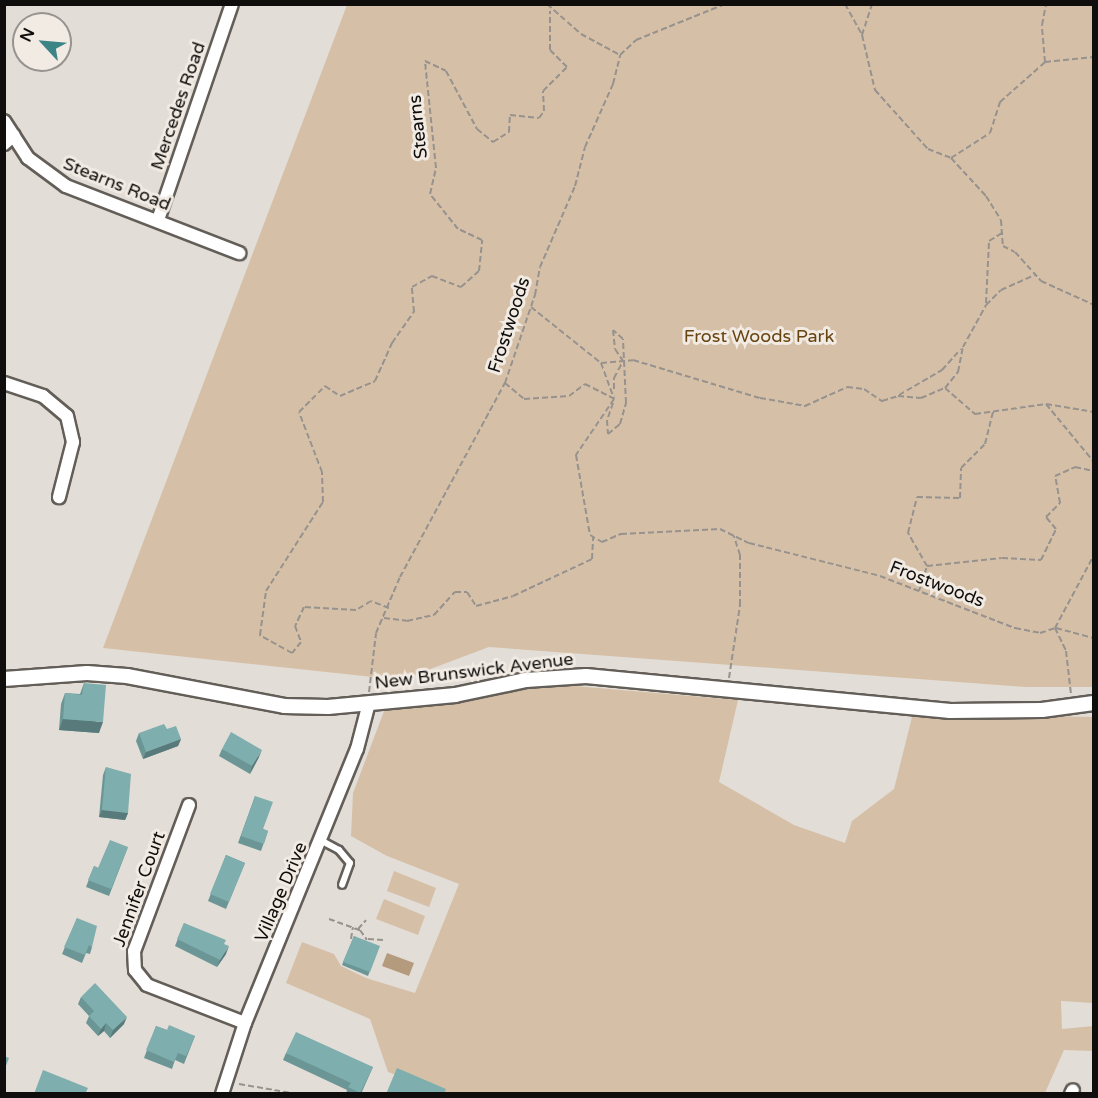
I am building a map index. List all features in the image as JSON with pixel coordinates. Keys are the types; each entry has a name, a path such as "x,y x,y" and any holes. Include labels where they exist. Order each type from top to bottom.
{"street":[{"name":"Mercedes Road","path":"158,220 232,4"},
{"name":"Stearns Road","path":"4,121 9,139 44,173 66,186 239,253"},
{"path":"4,383 43,396 67,416 73,442 59,497"},
{"name":"New Brunswick Avenue","path":"4,679 87,673 127,676 284,706 369,703 455,695 559,676 731,688 950,711 1042,710 1094,703"},
{"name":"Village Drive","path":"222,1094 245,1023 322,841 357,749 369,703"},
{"name":"Jennifer Court","path":"189,805 134,951 135,970 147,985 245,1023"}],"lane":[{"path":"322,841 339,850 350,863 342,885"}],"path":[{"path":"547,4 550,11 620,55 636,40 725,4"},
{"path":"845,4 862,35 875,90 928,149 951,158 986,196 1001,220 1003,246 1041,281 1094,305"},
{"path":"862,35 872,4"},
{"path":"1045,62 1042,25 1046,4"},
{"name":"Stearns","path":"389,608 371,601 356,610 304,607 295,626 301,642 292,652 260,635 266,591 323,502 322,472 299,412 325,386 340,396 375,381 392,343 414,312 412,287 432,276 462,287 479,271 482,240 458,229 430,194 436,168 425,61 446,71 477,129 493,142 509,132 510,116 539,118 544,111 543,91 567,67 550,50 550,11"},
{"name":"Frostwoods","path":"369,703 376,633 389,608 400,577 505,383 531,307 540,267 575,186 585,147 613,84 620,55"},
{"path":"951,158 990,133 1000,102 1045,62 1094,57"},
{"path":"986,305 989,241 1002,233"},
{"path":"601,363 633,360 760,398 805,406 847,387 864,389 882,401 898,396 942,369 963,347 986,305 1001,290 1035,275"},
{"path":"531,307 601,363 614,399"},
{"path":"613,330 623,339 626,403 620,424 608,434 607,420 614,399 614,378 623,361 615,349 613,330"},
{"path":"898,396 921,398 945,388 958,372 963,347"},
{"path":"505,383 524,399 569,396 585,384 614,399"},
{"path":"945,388 975,414 1046,404 1094,412"},
{"path":"384,618 407,621 434,615 455,592 467,592 476,606 513,596 592,559 592,536 576,455 614,399"},
{"path":"1046,404 1094,462"},
{"path":"919,591 927,566 908,533 917,497 960,498 961,468 985,444 993,411"},
{"path":"927,566 1002,558 1041,560 1056,529 1046,517 1060,503 1055,476 1075,467 1094,471"},
{"name":"Frostwoods","path":"592,536 602,542 621,534 720,529 735,536 880,576 1015,628 1040,633 1055,628 1094,638"},
{"path":"731,688 728,674 740,605 740,555 735,536"},
{"path":"1074,706 1066,651 1055,628 1094,555"},
{"path":"329,919 358,929 367,940"},
{"path":"358,929 366,920"},
{"path":"351,939 354,927"},
{"path":"367,940 383,940"},
{"path":"365,944 367,940"},
{"path":"236,1083 297,1094"}],"green space":[{"name":"Frost Woods Park","path":"347,5 1093,5 1093,687 1025,687 489,647 401,680 103,648"},
{"path":"551,684 738,700 719,782 794,825 845,843 852,821 894,789 913,713 1093,717 1093,1003 1061,1001 1062,1029 1093,1026 1093,1051 1064,1050 1045,1093 446,1093 388,1072 370,1019 286,983 302,942 334,954 341,966 366,978 415,993 459,884 387,856 351,836 353,793 386,706"},
{"path":"394,871 436,888 429,907 387,891"},
{"path":"384,899 425,916 418,935 376,919"}],"shaded area":[{"path":"387,953 414,963 409,976 382,966"}],"building":[{"path":"84,683 106,685 103,722 63,719 65,693 82,695"},
{"path":"164,724 167,729 176,726 181,739 146,752 139,733"},
{"path":"231,732 262,750 252,766 222,749"},
{"path":"106,767 131,774 128,813 102,810"},
{"path":"255,796 273,802 263,829 268,831 264,844 241,836"},
{"path":"110,840 128,847 111,889 88,880 94,866 98,868"},
{"path":"226,855 245,863 229,902 210,894"},
{"path":"77,918 97,926 92,947 89,945 85,955 64,947"},
{"path":"184,923 226,940 224,944 229,946 220,960 177,939"},
{"path":"354,936 380,946 370,972 343,962"},
{"path":"95,983 127,1017 113,1030 106,1023 101,1029 89,1016 94,1011 81,997"},
{"path":"169,1025 195,1036 186,1056 178,1053 174,1062 146,1050 156,1026 167,1030"},
{"path":"296,1032 373,1067 360,1093 348,1087 351,1083 286,1053"},
{"path":"4,1056 9,1058 4,1071"},
{"path":"397,1068 446,1089 444,1094 386,1094"},
{"path":"43,1070 88,1088 85,1094 34,1094"}]}
